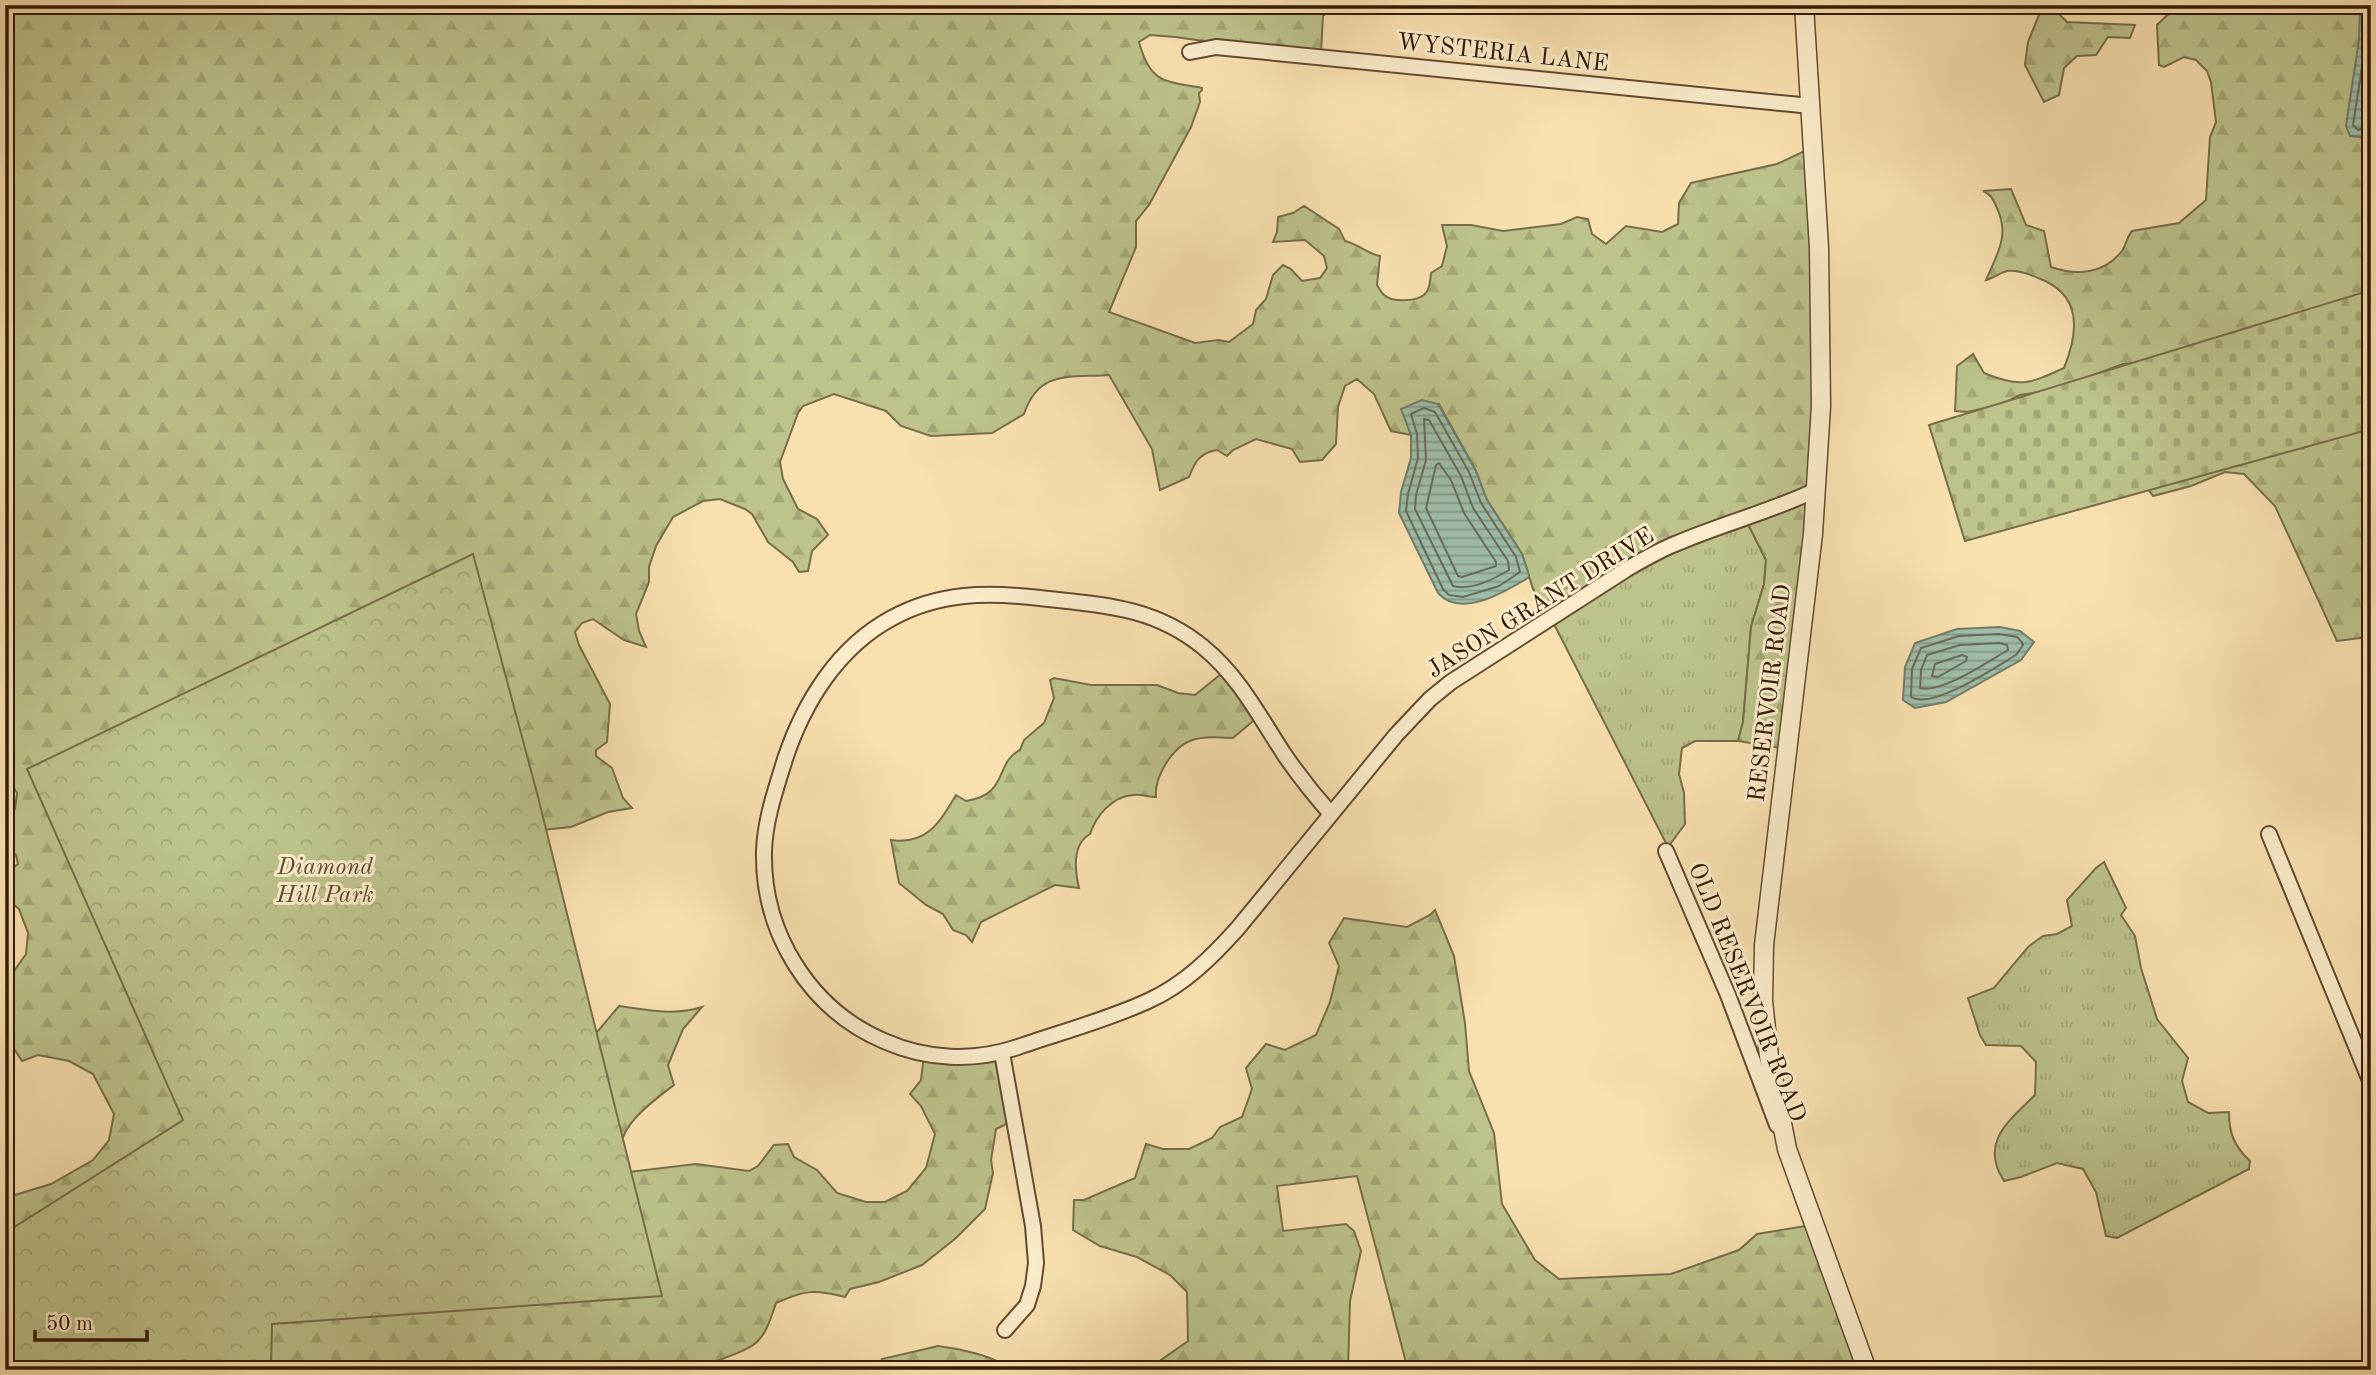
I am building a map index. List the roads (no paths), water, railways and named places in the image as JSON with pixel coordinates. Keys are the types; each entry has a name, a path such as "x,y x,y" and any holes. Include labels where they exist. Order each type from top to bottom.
{"street":[{"name":"RESERVOIR ROAD","path":"1804,5 1819,248 1821,392 1813,534 1764,945 1763,1001 1769,1056 1787,1149 1867,1370"},
{"name":"WYSTERIA LANE","path":"1190,52 1216,47 1811,106"},
{"name":"JASON GRANT DRIVE","path":"1331,814 1298,774 1234,677 1205,648 1154,617 1118,606 996,593 968,594 941,598 890,618 847,652 829,673 791,741 767,821 764,877 777,932 806,981 832,1009 870,1035 896,1047 924,1054 971,1057 1002,1053 1139,1005 1187,977 1221,948 1413,715 1472,667 1655,553 1816,490"},
{"path":"2269,834 2371,1083"},
{"name":"OLD RESERVOIR ROAD","path":"1666,851 1728,995 1787,1149"},
{"path":"1002,1053 1033,1226 1036,1263 1034,1286 1027,1305 1004,1330"}],"water":[{"path":"2360,5 2371,5 2371,131 2361,137 2350,136 2346,126 2359,40"},
{"path":"1422,400 1438,404 1475,469 1487,500 1522,554 1528,578 1495,596 1458,604 1438,593 1399,513 1401,492 1411,458 1411,435 1401,409"},
{"path":"2000,627 2020,631 2034,642 2021,660 1946,702 1915,708 1903,700 1905,667 1915,643 1957,629"}],"park label":[{"name":"Diamond Hill Park","path":"325,880"}]}
